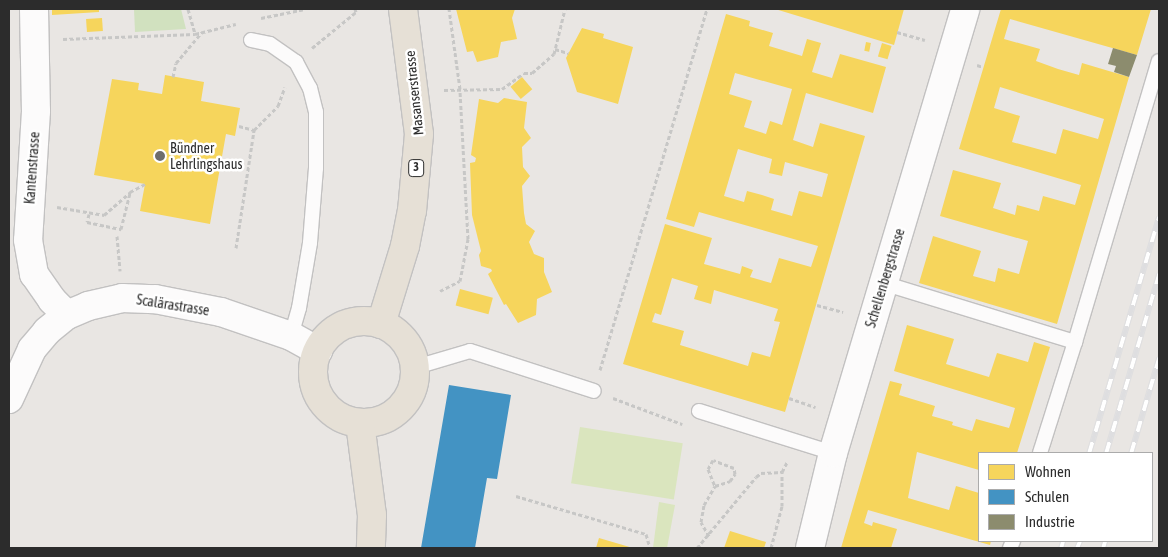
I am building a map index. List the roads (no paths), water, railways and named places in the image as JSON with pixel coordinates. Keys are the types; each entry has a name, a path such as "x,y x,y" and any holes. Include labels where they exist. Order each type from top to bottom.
{"main road":[{"name":"Masanserstrasse","path":"381,324 411,220 419,134 403,9"},
{"path":"366,321 381,324 395,332 406,344 416,367 412,391 403,404 391,415 376,422 360,423 344,419 330,410 320,398 314,383 313,367 318,351 326,339 337,329 351,323 366,321"},
{"path":"360,423 372,515 371,548"}],"street":[{"name":"Kantenstrasse","path":"34,9 36,111 28,240 34,274 52,300 67,315"},
{"name":"Schellenbergstrasse","path":"810,548 833,453 965,9"},
{"name":"Scalärastrasse","path":"9,399 32,349 47,331 67,315 110,300 155,299 220,312 291,336 318,351"}],"lane":[{"path":"251,40 270,44 296,62 310,88 316,112 316,168 310,243 299,308 291,336"},
{"path":"1040,452 1159,61"},
{"path":"883,283 1075,342"},
{"path":"416,367 470,351 594,391"},
{"path":"700,411 833,453"}],"railway":[{"path":"1089,452 1159,217"},
{"path":"1106,452 1159,274"},
{"path":"1131,452 1159,358"},
{"path":"1061,548 1063,542"},
{"path":"1077,548 1080,542"},
{"path":"1103,548 1105,542"}],"place":[{"name":"Bündner Lehrlingshaus","path":"160,156"}]}
